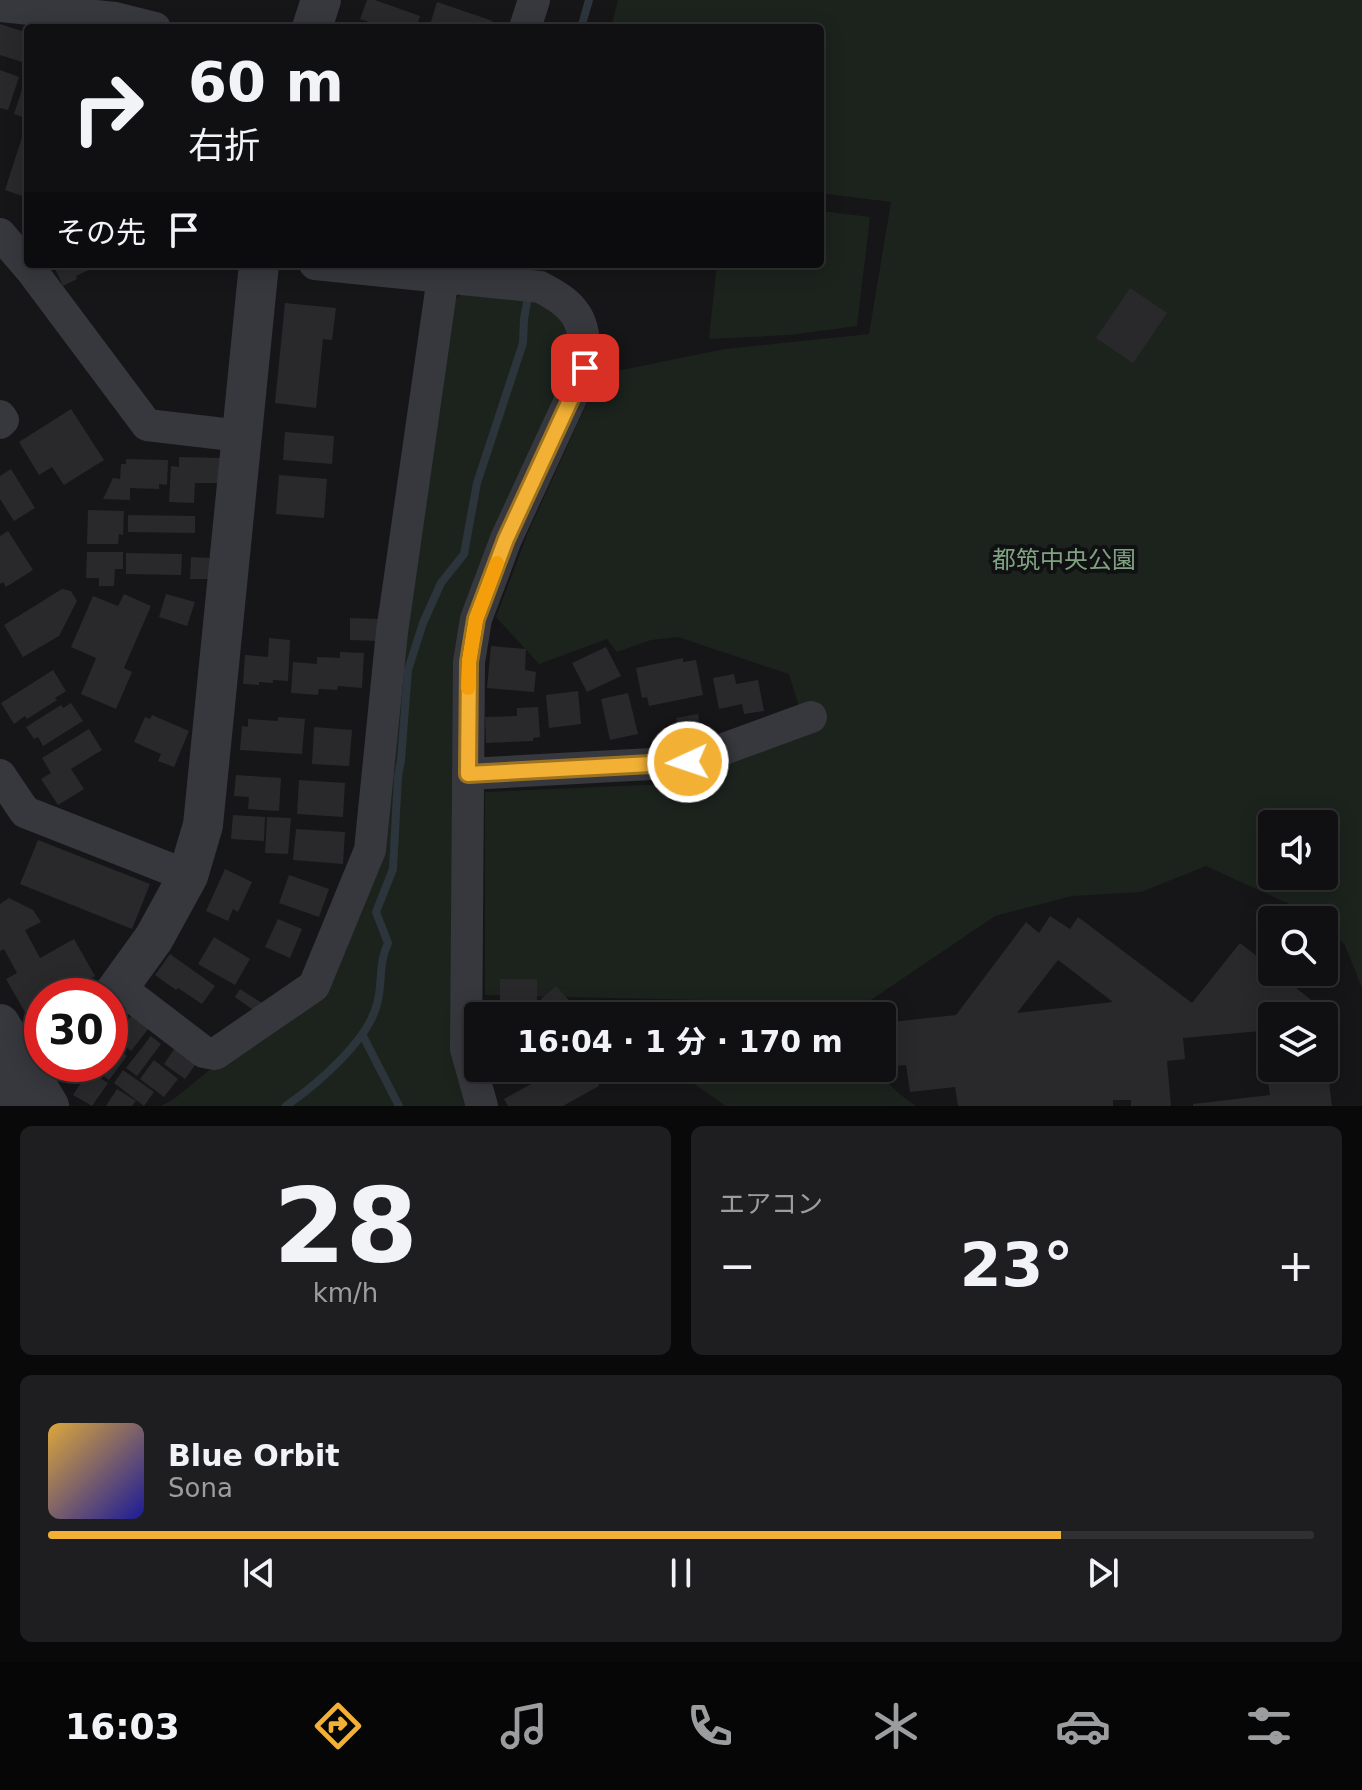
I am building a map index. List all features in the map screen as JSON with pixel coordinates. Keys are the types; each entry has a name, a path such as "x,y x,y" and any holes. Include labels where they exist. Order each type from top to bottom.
{"street":[{"path":"313,24 321,0"},
{"path":"526,24 534,0"},
{"path":"0,6 113,23"},
{"path":"0,234 24,259"},
{"path":"33,268 147,425 241,436"},
{"path":"126,978 154,938 188,876 203,825 259,268"},
{"path":"369,268 451,274 540,287 562,298 573,309 585,342 585,368 506,539 476,619 469,662 466,1049 482,1106"},
{"path":"128,1002 204,1052 215,1054 314,986 370,850 392,632 451,274"},
{"path":"0,416 3,420 0,423"},
{"path":"468,774 688,762 811,717"},
{"path":"0,775 25,812 188,876"},
{"path":"0,1024 39,1094"},
{"path":"0,1077 39,1094"}],"green space":[{"name":"都筑中央公園","path":"618,0 1362,0 1362,988 1345,945 1338,938 1338,906 1293,906 1258,890 1338,890 1338,810 1258,810 1258,890 1206,866 1141,892 1072,896 995,916 868,1002 485,995 485,792 667,784 807,733 789,674 678,637 651,640 617,652 607,639 539,664 496,617 527,535 602,374 725,349 869,334 891,202 824,194 824,24 612,24"},
{"path":"824,211 870,217 857,326 789,335 709,339 717,268 824,268"},
{"path":"462,293 542,304 566,321 574,369 476,591 474,1002 464,1002 464,1082 474,1082 474,1106 161,1106 227,1056 295,1013 380,869 397,690 450,305"},
{"path":"691,1082 887,1082 916,1106 726,1106"}],"building":[{"path":"367,0 420,16 417,24 375,24 360,19"},
{"path":"437,2 493,21 492,24 430,24"},
{"path":"0,24 24,32 24,63 0,55"},
{"path":"0,70 19,77 8,110 0,108"},
{"path":"24,83 24,118 14,114"},
{"path":"24,131 24,197 5,190"},
{"path":"55,268 93,268 76,276 77,279 63,286"},
{"path":"1130,288 1167,313 1133,363 1096,338"},
{"path":"285,303 336,308 332,340 323,339 316,408 275,403"},
{"path":"71,409 104,460 64,485 52,467 39,475 19,442"},
{"path":"285,432 334,436 332,464 283,460"},
{"path":"179,457 221,458 220,483 195,483 194,503 169,502 171,466 179,467"},
{"path":"126,459 168,460 167,485 159,484 159,489 130,488 130,500 103,499 113,478 120,479 121,464 126,464"},
{"path":"11,469 35,508 14,521 0,499 0,476"},
{"path":"279,475 327,479 324,518 276,514"},
{"path":"88,510 124,511 123,535 119,534 118,544 87,544"},
{"path":"128,515 195,516 195,533 128,532"},
{"path":"8,531 33,570 6,587 3,582 0,584 0,536"},
{"path":"87,552 123,552 123,569 115,569 114,586 99,586 99,578 86,578"},
{"path":"126,553 182,554 181,575 126,574"},
{"path":"191,557 212,558 211,579 190,579"},
{"path":"62,589 71,591 77,601 59,636 23,657 4,625"},
{"path":"124,594 151,606 124,668 132,672 116,709 81,694 96,658 71,647 93,596 118,606"},
{"path":"166,594 195,602 187,626 159,617"},
{"path":"350,618 378,619 377,641 350,640"},
{"path":"269,638 290,640 288,681 243,684 245,655 268,657"},
{"path":"491,646 526,649 525,670 536,672 534,692 487,688"},
{"path":"606,647 621,676 587,692 572,663"},
{"path":"340,652 364,653 362,688 338,686 337,690 319,689 318,695 291,693 293,662 317,664 317,657 340,658"},
{"path":"683,658 683,662 696,660 703,695 649,706 647,697 642,698 636,668"},
{"path":"53,670 66,691 55,698 57,700 14,724 1,703"},
{"path":"734,674 736,684 758,680 764,711 744,714 742,704 719,709 713,678"},
{"path":"578,691 581,724 549,728 546,695"},
{"path":"628,693 638,734 610,740 601,699"},
{"path":"71,703 83,721 43,746 38,737 34,739 26,727 61,705 63,708"},
{"path":"538,707 540,737 533,738 533,741 486,743 485,717 517,716 517,708"},
{"path":"698,714 702,739 681,743 676,718"},
{"path":"152,715 189,731 174,767 158,761 161,754 134,742 145,717 150,719"},
{"path":"278,717 305,719 302,754 240,750 242,726 248,727 248,719 278,721"},
{"path":"314,727 352,730 349,766 312,764"},
{"path":"89,729 102,750 71,769 84,789 58,805 41,779 51,773 42,758"},
{"path":"236,775 281,778 279,811 248,809 249,797 234,796"},
{"path":"299,780 345,783 343,817 297,814"},
{"path":"233,815 265,817 264,841 231,839"},
{"path":"267,817 291,818 288,854 265,853"},
{"path":"296,829 345,832 343,864 293,860"},
{"path":"38,840 150,884 132,929 20,884"},
{"path":"225,869 252,882 238,912 233,909 228,921 206,911"},
{"path":"289,875 329,889 319,917 279,903"},
{"path":"9,898 33,910 41,922 25,930 40,958 74,939 95,976 24,978 24,1010 6,979 17,973 4,949 0,951 0,904"},
{"path":"1050,916 1070,929 1078,917 1192,1003 1240,943 1258,957 1258,986 1294,986 1314,1002 1258,1002 1258,1031 1183,1038 1185,1059 1167,1061 1171,1106 1131,1106 1131,1100 1113,1100 1113,1106 958,1106 955,1087 910,1092 906,1065 896,1066 896,1022 956,1015 1026,922 1039,933","holes":["1058,960 1113,1002 1017,1013"]},
{"path":"278,919 302,929 290,958 265,947"},
{"path":"214,937 250,959 235,985 198,964"},
{"path":"170,954 215,986 202,1004 155,975"},
{"path":"500,979 537,979 537,1002 500,1002"},
{"path":"556,986 570,1002 543,1002 541,999"},
{"path":"240,989 262,1003 256,1012 235,997"},
{"path":"135,1011 152,1024 131,1051 128,1049 128,1020"},
{"path":"151,1036 161,1044 137,1076 128,1069"},
{"path":"177,1045 198,1061 185,1079 164,1064"},
{"path":"154,1060 178,1079 164,1097 140,1079"},
{"path":"128,1074 154,1092 144,1106 114,1083 128,1082"},
{"path":"82,1082 108,1083 92,1106 73,1095"},
{"path":"535,1082 597,1082 599,1086 563,1106 508,1106 504,1099"},
{"path":"1268,1082 1329,1082 1332,1106 1193,1106 1193,1104 1270,1095"},
{"path":"117,1089 136,1101 132,1106 106,1106"}],"waterway":[{"path":"582,24 589,0"},
{"path":"286,1106 326,1074 352,1047 372,1018 377,1004 388,943 376,912 393,869 408,670 423,623 441,583 464,554 477,483 523,343 529,291"},
{"path":"363,1036 399,1106"}],"slow traffic":[{"path":"468,688 476,619 497,563"}],"route":[{"path":"585,368 506,539 476,619 469,662 468,774 688,762"}]}
